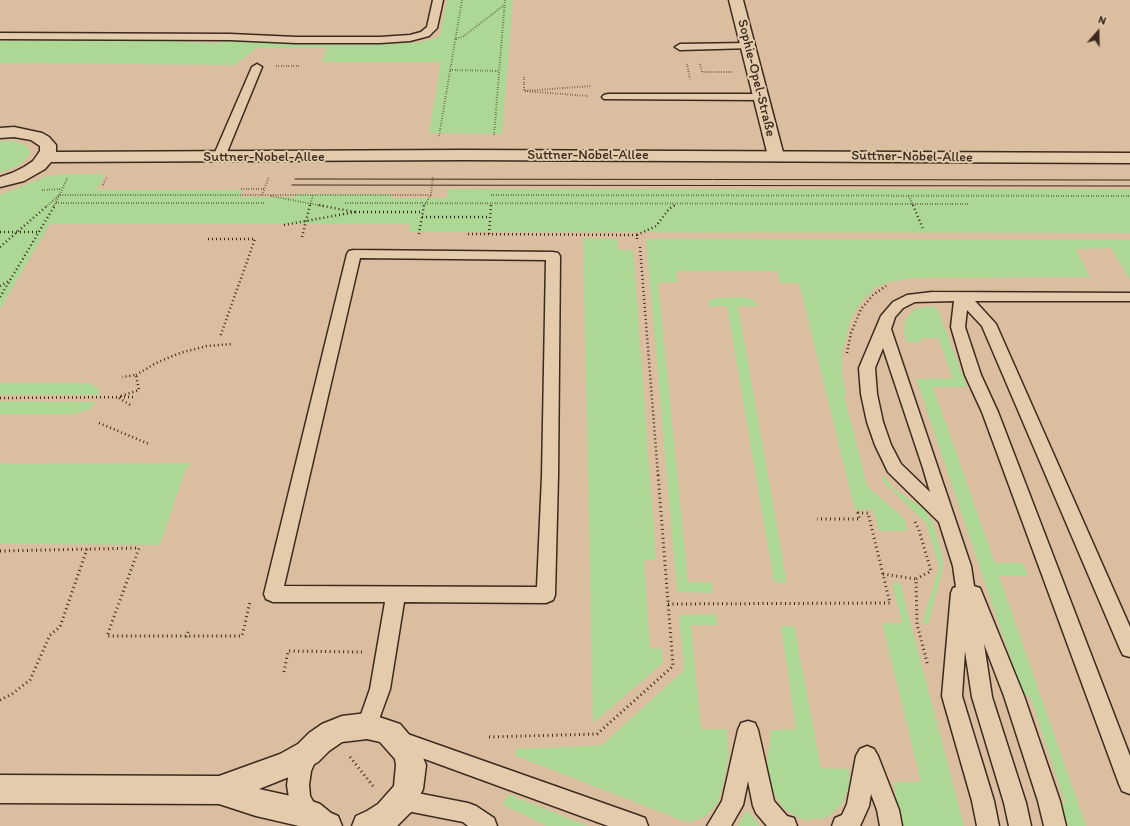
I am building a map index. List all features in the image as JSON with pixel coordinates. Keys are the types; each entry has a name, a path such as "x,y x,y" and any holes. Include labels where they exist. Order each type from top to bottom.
{"street":[{"name":"Sophie-Opel-Straße","path":"736,0 776,156"},
{"path":"0,133 14,132 36,136 48,145 46,157 39,165 30,171 0,182"},
{"name":"Suttner-Nobel-Allee","path":"46,157 219,158 436,155 1130,158"},
{"path":"219,790 289,764 308,753 319,742 332,733 348,728 367,726 390,733 398,740 408,754 410,776 408,789 386,814"},
{"path":"0,789 219,790 318,820"}],"lane":[{"path":"0,36 230,37 296,40 380,40 410,38 425,34 432,28 438,0"},
{"path":"682,47 748,46"},
{"path":"219,158 238,124 247,101 257,66"},
{"path":"608,97 760,97"},
{"path":"354,254 553,256 550,476 546,596 273,594 354,254"},
{"path":"947,519 894,468 883,445 875,422 869,394 867,368 888,316 898,305 912,298 932,296 1130,297"},
{"path":"962,296 989,324 1130,649"},
{"path":"962,296 958,327 973,375 990,412 1130,784"},
{"path":"884,328 962,566 1014,696 1049,801 1055,826"},
{"path":"962,566 952,696 983,801 988,826"},
{"path":"962,566 982,698 1015,802 1020,826"},
{"path":"367,726 380,689 396,594"},
{"path":"718,826 732,806 748,730 764,806 780,824 786,826"},
{"path":"398,740 637,826"},
{"path":"308,753 300,771 298,785 300,798 318,820"},
{"path":"843,826 850,822 858,806 867,756 888,810 891,826"},
{"path":"386,814 468,813 486,826"}],"path":[{"path":"436,155 462,0"},
{"path":"494,130 505,0"},
{"path":"456,39 464,36 504,5"},
{"path":"682,47 693,97"},
{"path":"700,61 702,72 754,72"},
{"path":"257,66 301,66"},
{"path":"450,70 499,71"},
{"path":"524,77 524,91"},
{"path":"524,91 592,86"},
{"path":"524,91 608,97"},
{"path":"241,189 264,189"},
{"path":"262,194 355,212"},
{"path":"0,297 56,203 59,195"},
{"path":"0,247 59,195 431,195 422,212 419,234"},
{"path":"302,237 313,195"},
{"path":"491,195 1130,196"},
{"path":"909,196 923,229"},
{"path":"56,203 265,203"},
{"path":"344,203 969,204"},
{"path":"489,234 491,204"},
{"path":"466,234 637,234 656,226 668,209 676,204"},
{"path":"284,225 355,212 422,212"},
{"path":"422,216 490,217"},
{"path":"0,232 38,232"},
{"path":"414,234 427,234"},
{"path":"637,234 637,239"},
{"path":"208,239 255,240 220,337"},
{"path":"489,737 597,734 673,666 640,247"},
{"path":"0,286 10,280"},
{"path":"847,360 851,333 861,309 872,295 890,284"},
{"path":"122,377 136,374 156,363 180,353 207,346 233,344"},
{"path":"117,397 139,390 136,374"},
{"path":"117,397 132,406"},
{"path":"0,398 135,397"},
{"path":"99,423 149,444"},
{"path":"668,604 890,603 868,513 858,513 860,519 817,519"},
{"path":"914,520 919,530 931,571"},
{"path":"0,551 138,548 107,636 242,636 252,595 273,594"},
{"path":"0,700 12,694 30,680 50,635 60,627 88,549"},
{"path":"883,574 916,579"},
{"path":"186,637 188,632"},
{"path":"284,672 288,651 386,652"},
{"path":"332,733 378,792 386,814"}],"shaded area":[{"path":"0,0 1130,0 1130,826 0,826"}],"green space":[{"path":"447,0 513,0 502,134 429,133 441,62 322,62 327,48 257,48 235,65 0,63 0,41 180,41 219,43 225,41 302,45 371,45 420,42 434,39 440,35"},
{"path":"0,141 16,141 27,146 30,153 28,157 18,166 0,173"},
{"path":"62,174 105,174 97,190 243,190 240,197 296,197 297,194 391,194 390,198 447,198 448,189 1130,189 1130,233 409,232 410,224 50,224 0,309 0,195 47,176"},
{"path":"583,238 617,239 619,250 633,250 656,560 644,560 650,648 662,649 663,663 593,723"},
{"path":"646,239 1130,240 1130,280 1111,248 1076,249 1090,277 912,278 886,283 875,288 861,302 851,319 842,353 842,373 846,395 844,395 867,486 904,518 907,531 879,531 873,509 855,510 799,283 780,283 777,271 676,271 677,282 658,283 688,582 712,582 713,593 677,592"},
{"path":"743,297 753,300 758,306 738,306 787,583 774,582 727,306 708,306 708,303 714,298"},
{"path":"933,306 938,310 967,387 933,387 995,563 1023,563 1028,576 999,576 1086,826 1068,826 1061,804 1065,803 1030,696 1025,696 1017,677 916,379 953,378 938,338 920,338 922,342 906,342 904,330 906,319 915,309"},
{"path":"0,383 89,383 98,388 99,395 0,395"},
{"path":"0,401 97,402 88,410 74,414 0,414"},
{"path":"0,463 193,463 186,468 160,545 0,544"},
{"path":"884,476 894,489 924,509 933,523 942,555 943,567 928,625 922,623 939,567 926,523 884,483 882,477"},
{"path":"892,583 900,583 964,826 903,826 893,782 921,782 882,623 902,623"},
{"path":"716,614 717,625 691,625 701,729 727,729 729,755 720,797 717,804 706,816 690,822 681,820 514,755 518,747 523,749 602,745 684,670 679,615"},
{"path":"781,626 794,626 821,768 849,769 849,786 843,802 832,814 825,818 804,820 793,815 782,807 769,782 767,765 771,730 796,729"},
{"path":"508,794 588,826 547,826 503,805"},
{"path":"747,811 760,826 738,826 745,812"}],"tram line":[{"path":"295,179 1130,180"},
{"path":"292,185 1130,186"}]}
